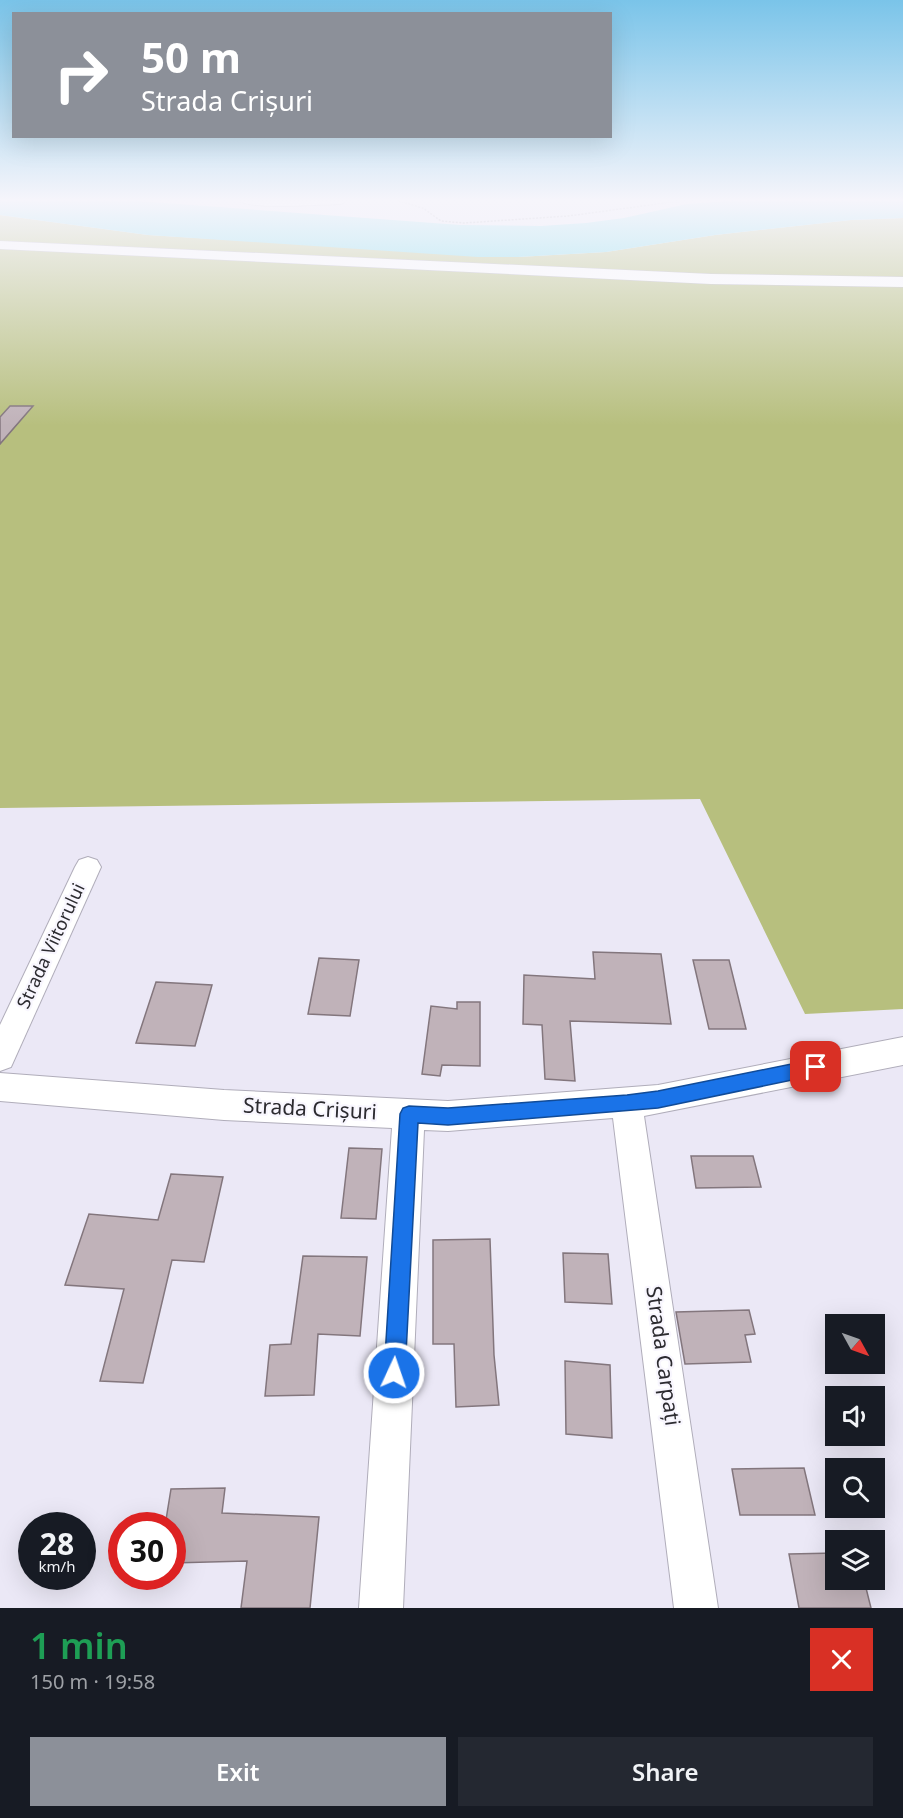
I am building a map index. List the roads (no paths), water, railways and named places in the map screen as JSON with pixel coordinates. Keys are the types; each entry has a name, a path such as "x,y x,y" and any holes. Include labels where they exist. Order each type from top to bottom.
{"highway":[{"path":"562,276 903,284"},
{"path":"646,276 903,284"}],"street":[{"name":"Strada Viitorului","path":"0,1057 88,867"},
{"name":"Strada Crișuri","path":"0,1087 224,1105 448,1116 658,1100 903,1051"},
{"name":"Strada Carpați","path":"627,1104 696,1608"},
{"path":"381,1608 409,1114"}]}
